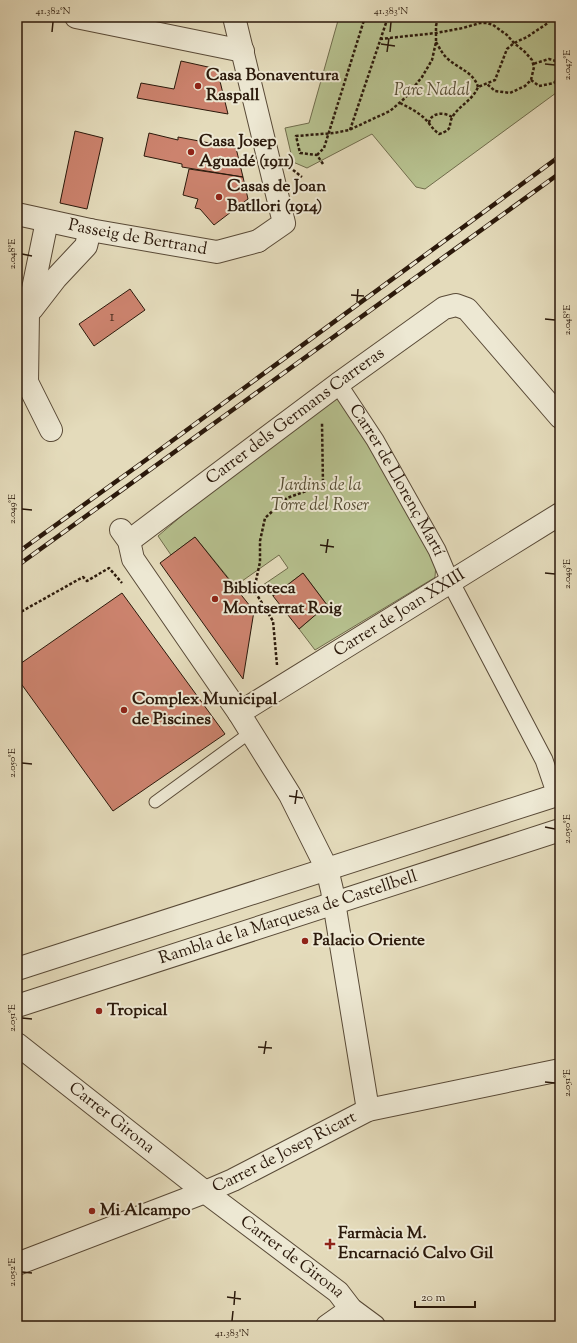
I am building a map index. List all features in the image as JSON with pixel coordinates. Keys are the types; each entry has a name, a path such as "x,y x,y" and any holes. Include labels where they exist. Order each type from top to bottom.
{"street":[{"path":"76,17 242,51 234,17"},
{"name":"Passeig de Bertrand","path":"19,218 47,221 217,252 258,241 284,223 242,51"},
{"path":"47,221 28,313 27,382 51,430"},
{"path":"28,313 56,278 86,246 90,230"},
{"name":"Carrer dels Germans Carreras","path":"239,713 133,558 125,536 444,308 456,305 467,309 560,417"},
{"name":"Carrer de Llorenç Martí","path":"338,384 376,440 437,550 450,581 544,760 558,794"},
{"name":"Carrer de Joan XXIII","path":"239,713 560,514"},
{"path":"239,713 290,795 327,869 368,1110"},
{"name":"Rambla de la Marquesa de Castellbell","path":"17,969 558,794"},
{"name":"Rambla de la Marquesa de Castellbell","path":"17,1006 559,831"},
{"name":"Carrer Girona","path":"17,1044 205,1192"},
{"name":"Carrer de Josep Ricart","path":"17,1264 205,1192 240,1176 368,1110 560,1070"},
{"name":"Carrer de Girona","path":"205,1192 338,1292 351,1309 374,1326"},
{"path":"327,1326 351,1309"}],"lane":[{"path":"155,802 250,732"}],"path":[{"path":"317,155 324,148 365,17"},
{"path":"349,130 388,17"},
{"path":"323,164 317,155 300,153 296,136 328,134 349,130 390,111 400,103 422,77 432,60 436,42 436,26 438,17"},
{"path":"400,103 422,116 439,134 446,132 451,126 452,117 475,94 478,88 495,80 507,49 514,43 527,37 548,23 550,17"},
{"path":"380,39 436,33 480,23 487,23 507,35 532,60 534,67 531,80 525,86 510,93 495,91 486,84"},
{"path":"436,42 442,52 450,60 467,72 476,81 478,88"},
{"path":"531,80 539,86 554,83 560,75 560,67 556,61 549,59 533,64"},
{"path":"429,123 430,119 441,113 452,117"},
{"path":"277,672 273,621 254,590 260,562 260,541 265,518 287,498 323,485 322,417"},
{"path":"17,614 83,577 87,581 108,568 123,584"},
{"path":"559,831 560,906"}],"green space":[{"name":"Parc Nadal","path":"339,17 560,17 560,90 425,189 416,187 372,134 307,168 293,162 285,128 309,123"},
{"name":"Jardins de la Torre del Roser","path":"340,393 436,563 435,577 315,650 299,629 327,605 303,573 273,596 263,585 288,568 279,555 235,586 195,537 171,555 158,536 259,450"}],"building":[{"name":"Casa Bonaventura Raspall","path":"181,61 217,69 228,114 137,98 141,83 174,89"},
{"path":"75,131 103,138 87,209 60,203"},
{"name":"Casa Josep Aguadé (1911)","path":"149,133 178,140 178,137 236,148 243,177 182,167 182,164 144,156"},
{"name":"Casas de Joan Batllori (1914)","path":"189,169 243,177 248,199 214,225 200,209 195,208 198,199 183,195"},
{"path":"130,289 145,310 94,346 79,324"},
{"name":"Biblioteca Montserrat Roig","path":"195,537 254,611 243,679 160,563"},
{"path":"303,573 327,605 299,629 273,596"},
{"name":"Complex Municipal de Piscines","path":"122,593 225,734 113,811 17,678 17,666"}],"railway":[{"path":"17,553 560,156"},
{"path":"17,566 560,173"}],"place":[{"name":"Casa Bonaventura Raspall","path":"198,86"},
{"name":"Casa Josep Aguadé (1911)","path":"191,152"},
{"name":"Casas de Joan Batllori (1914)","path":"219,197"},
{"name":"Biblioteca Montserrat Roig","path":"215,599"},
{"name":"Complex Municipal de Piscines","path":"124,710"},
{"name":"Palacio Oriente","path":"305,941"},
{"name":"Tropical","path":"99,1011"},
{"name":"Mi Alcampo","path":"92,1211"},
{"name":"Farmàcia M. Encarnació Calvo Gil","path":"330,1244"}]}
